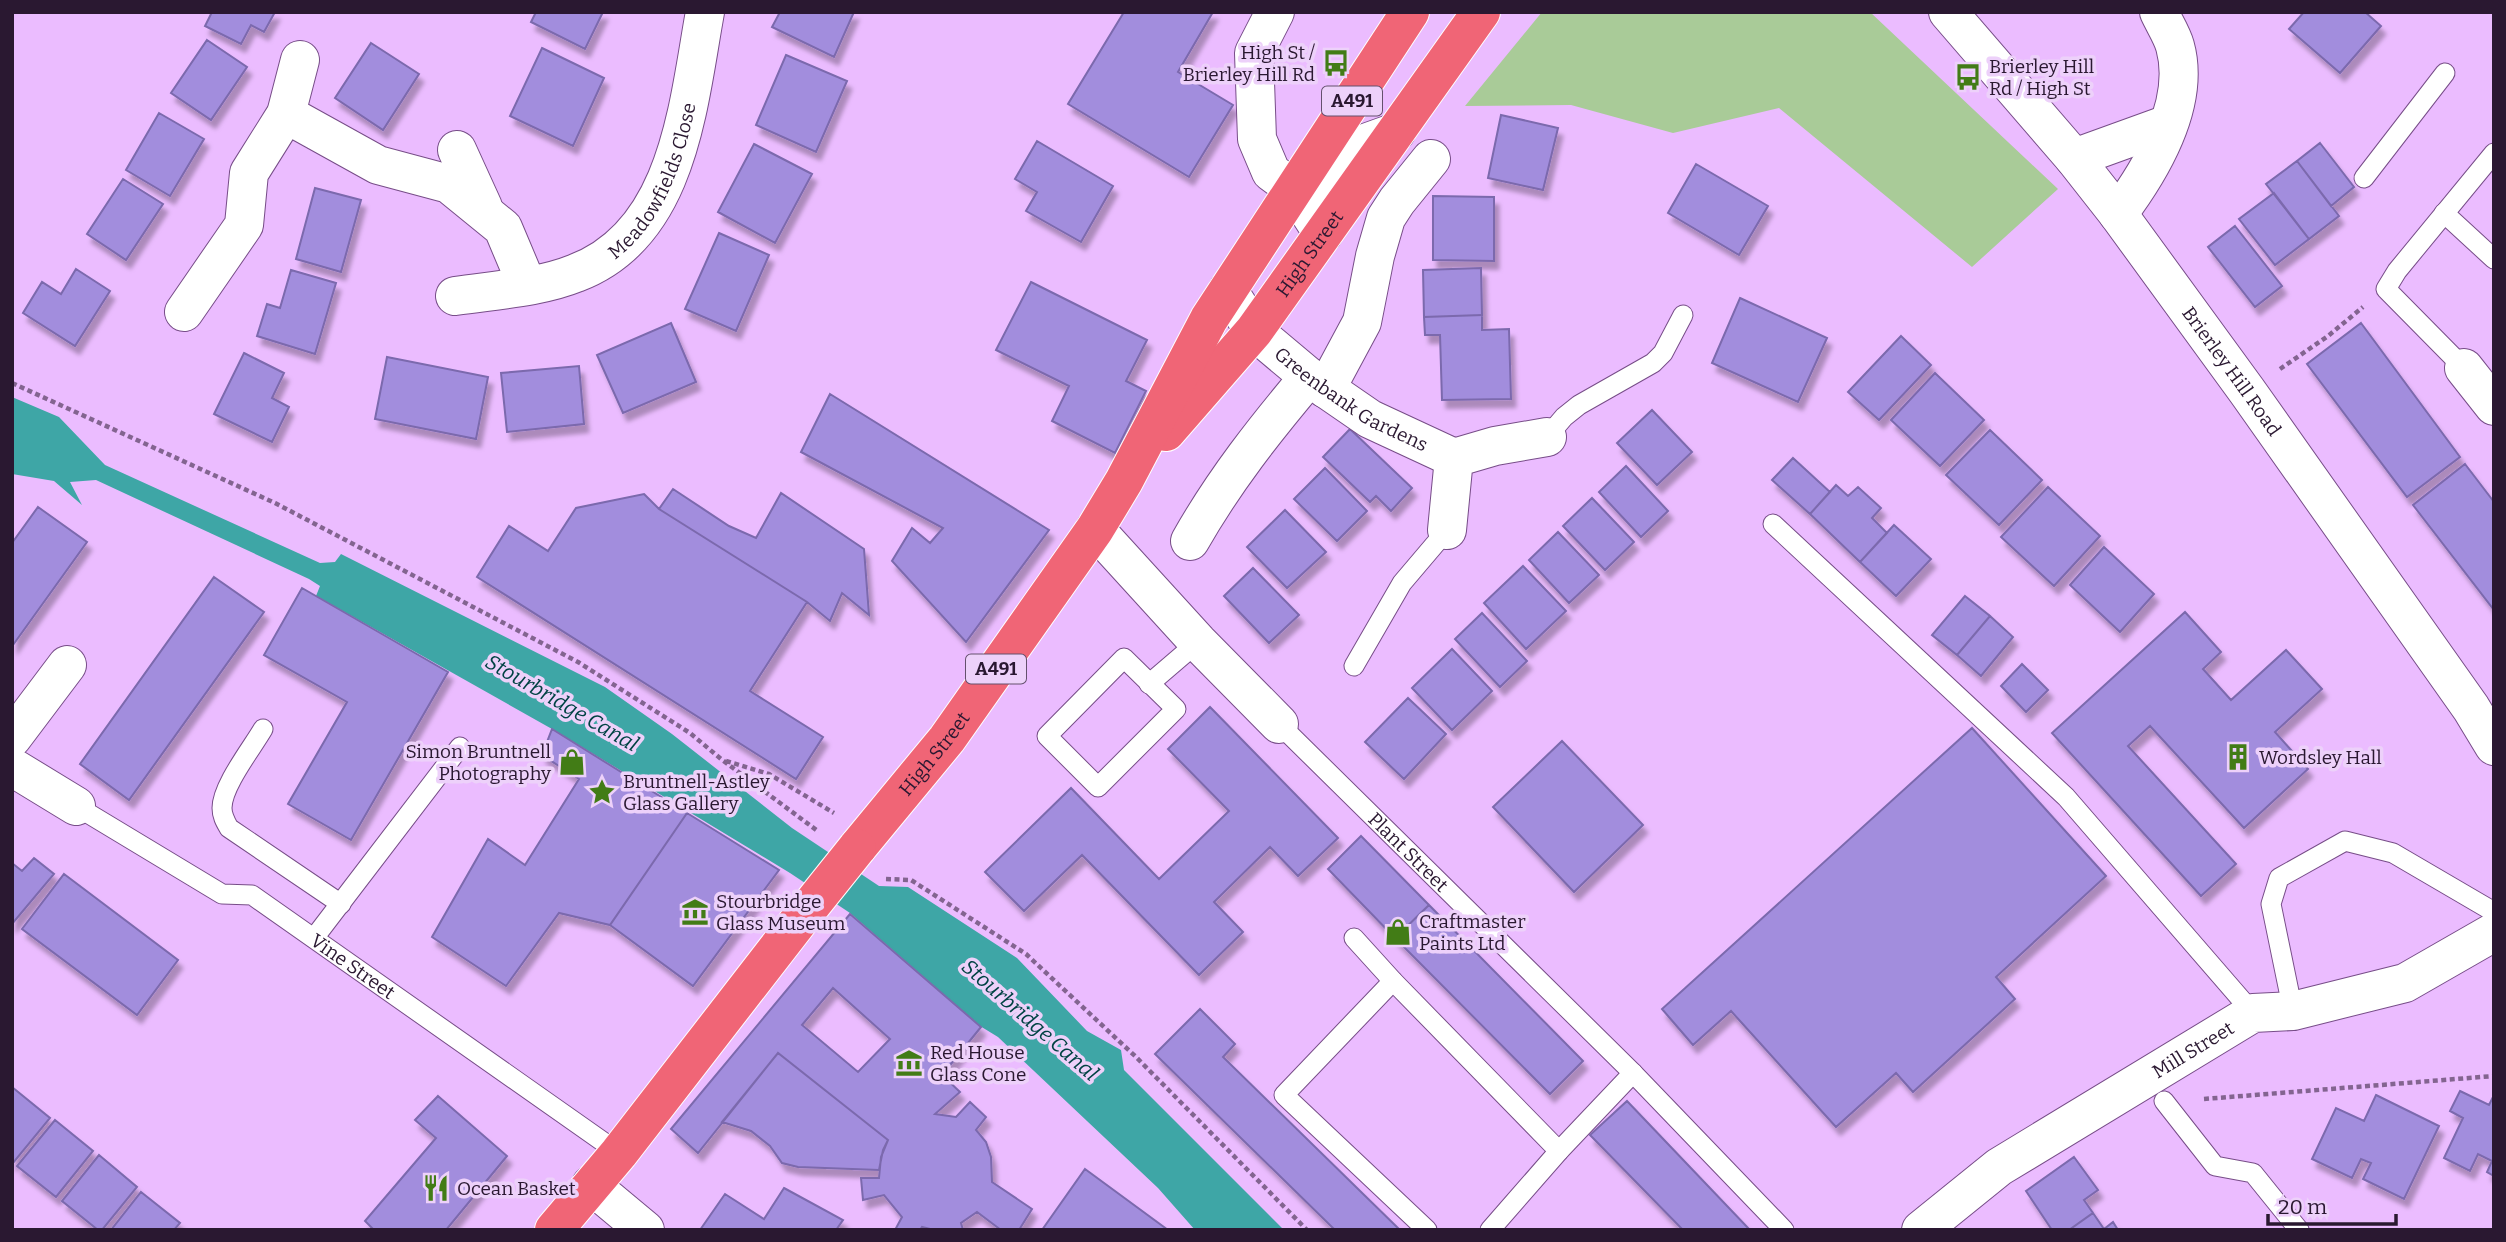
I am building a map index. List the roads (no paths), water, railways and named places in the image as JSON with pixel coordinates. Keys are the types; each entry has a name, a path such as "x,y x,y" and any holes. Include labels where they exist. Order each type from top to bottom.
{"highway":[{"name":"High Street","path":"619,1153 801,918 843,843 947,739 1095,529 1124,481 1209,319 1410,12"},
{"name":"High Street","path":"1124,481 1254,331 1481,12"},
{"path":"554,1230 619,1153"}],"street":[{"name":"Meadowfields Close","path":"455,296 576,274 603,260 634,235 660,195 682,136 705,12"},
{"path":"1275,12 1254,53 1257,139 1270,172 1294,189 1323,234"},
{"name":"Brierley Hill Road","path":"1948,12 2074,158 2118,214 2248,391 2471,708 2494,746"},
{"path":"2118,214 2151,164 2177,101 2179,72 2175,45 2158,12"},
{"path":"184,312 244,225 249,173 286,114 300,60"},
{"path":"286,114 378,165 449,184 503,228 527,285"},
{"path":"2074,158 2168,124"},
{"path":"1294,189 1326,187 1357,146 1396,132"},
{"path":"457,150 487,215"},
{"path":"1190,541 1213,500 1253,444 1318,383 1362,323 1375,256 1386,218 1396,201 1432,159"},
{"name":"Greenbank Gardens","path":"1228,290 1254,331 1318,383 1370,419 1454,458"},
{"path":"1184,366 1211,355 1231,328 1254,331"},
{"path":"2464,368 2494,406"},
{"path":"1447,530 1454,458 1495,446 1547,437"},
{"name":"Plant Street","path":"1095,529 1198,642 1279,724"},
{"path":"12,738 67,666"},
{"path":"12,767 76,806"},
{"name":"Mill Street","path":"1932,1227 1999,1167 2253,1013 2293,1011 2405,983 2494,932"},
{"path":"592,1185 645,1230"}],"lane":[{"path":"2364,178 2445,73"},
{"path":"2464,368 2386,289 2397,271 2494,153"},
{"path":"2444,213 2494,259"},
{"path":"1547,437 1564,417 1579,405 1653,363 1663,353 1684,315"},
{"path":"1773,524 2066,797 2253,1013"},
{"path":"1354,666 1402,583 1447,530"},
{"path":"1149,684 1198,642"},
{"path":"1124,658 1149,684 1176,709 1098,787 1047,736 1124,658"},
{"name":"Plant Street","path":"1279,724 1633,1073 1784,1230"},
{"path":"263,729 226,792 221,805 222,817 229,828 341,904"},
{"path":"314,938 460,747"},
{"name":"Vine Street","path":"76,806 222,894 252,895 619,1153"},
{"path":"2293,1011 2271,904 2279,878 2345,841 2393,853 2494,912"},
{"path":"1354,938 1559,1151"},
{"path":"1393,981 1284,1095 1427,1230"},
{"path":"1490,1230 1559,1151 1633,1073"},
{"path":"2164,1101 2215,1166 2253,1173 2299,1230"}],"water":[{"name":"Stourbridge Canal","path":"12,397 59,417 105,465 320,563 335,562 341,554 605,687 672,734 792,828 879,886 908,887 1017,958 1087,1031 1121,1050 1124,1070 1284,1230 1195,1230 1158,1188 998,1037 980,1026 850,913 790,873 552,729 316,596 320,586 309,579 96,480 70,482 82,505 54,481 12,474"}],"place":[{"name":"High St / Brierley Hill Rd","path":"1336,63"},
{"name":"Brierley Hill Rd / High St","path":"1968,77"},
{"name":"Wordsley Hall","path":"2238,757"},
{"name":"Simon Bruntnell Photography","path":"572,762"},
{"name":"Bruntnell-Astley Glass Gallery","path":"602,792"},
{"name":"Stourbridge Glass Museum","path":"695,912"},
{"name":"Craftmaster Paints Ltd","path":"1398,932"},
{"name":"Red House Glass Cone","path":"909,1063"},
{"name":"Ocean Basket","path":"436,1188"}]}
